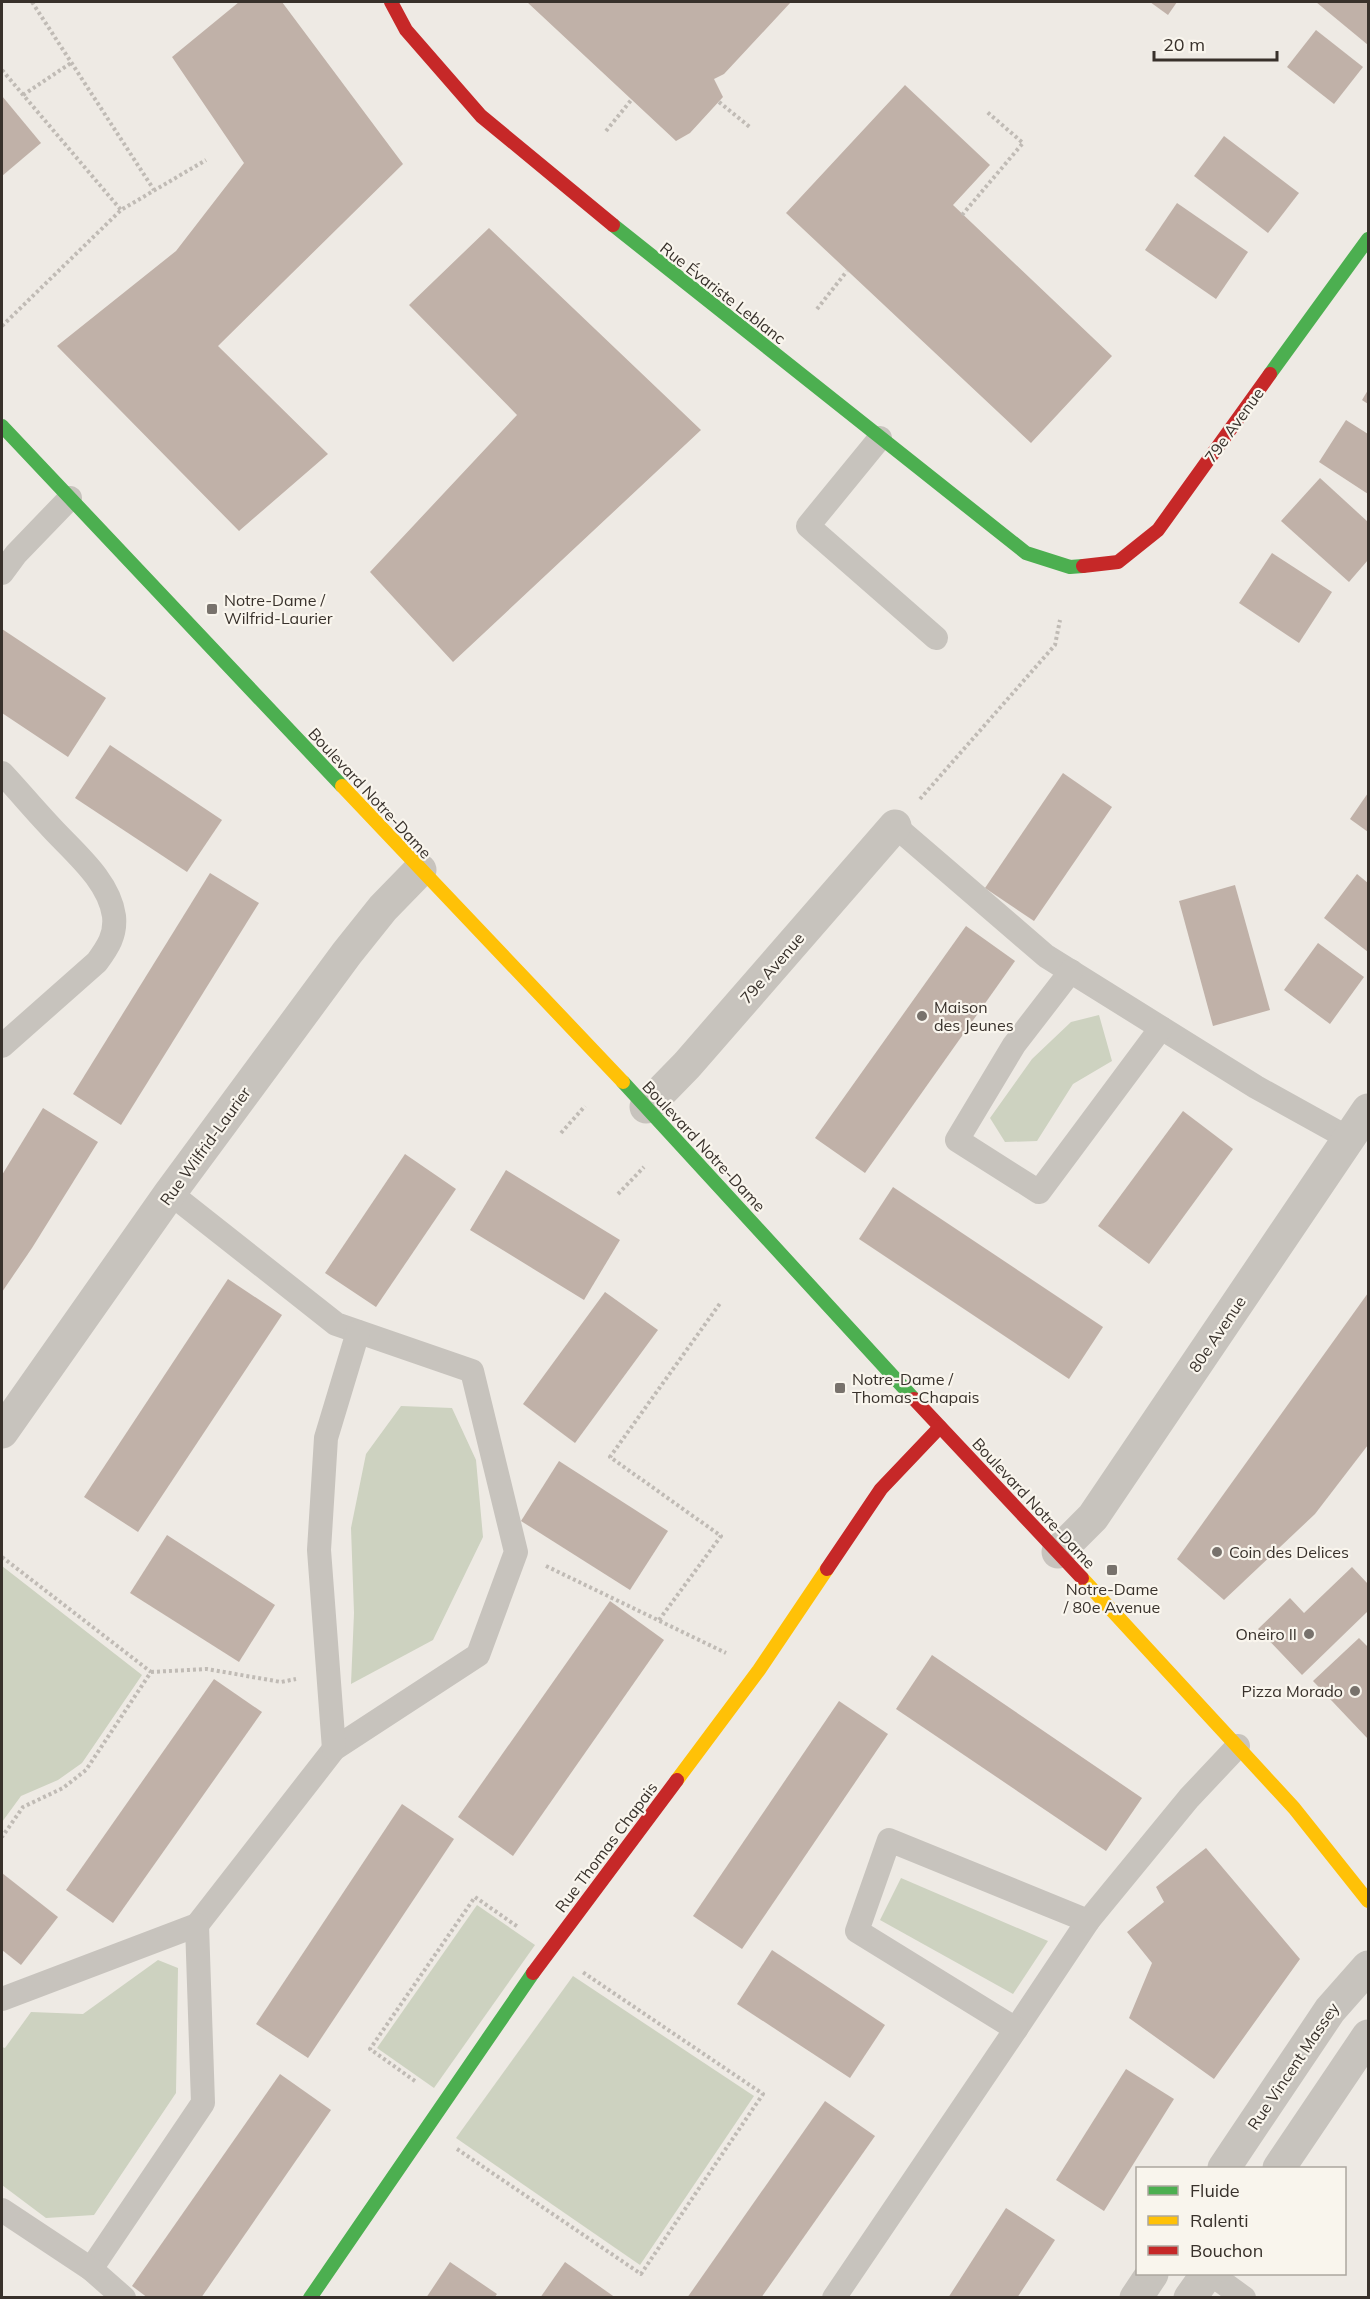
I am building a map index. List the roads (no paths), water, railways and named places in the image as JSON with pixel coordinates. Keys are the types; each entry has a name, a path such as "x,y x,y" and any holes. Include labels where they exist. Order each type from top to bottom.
{"street":[{"name":"Rue Évariste Leblanc","path":"391,2 406,30 481,116 665,269 1026,553 1070,567"},
{"name":"79e Avenue","path":"1070,567 1118,562 1158,530 1368,239"},
{"name":"Boulevard Notre-Dame","path":"2,426 646,1107 940,1427 1238,1746 1294,1808 1368,1901"},
{"name":"79e Avenue","path":"646,1107 687,1065 895,826"},
{"name":"Rue Wilfrid-Laurier","path":"2,1432 170,1193 354,944 383,908 420,870"},
{"name":"80e Avenue","path":"1058,1552 1093,1517 1358,1147 1368,1110"},
{"name":"Rue Thomas Chapais","path":"310,2298 550,1950 759,1670 881,1489 940,1427"},
{"name":"Rue Vincent Massey","path":"1225,2167 1330,2010 1368,1967"},
{"path":"1280,2167 1368,2036"},
{"path":"1136,2298 1151,2275"},
{"path":"1190,2298 1208,2275"}],"lane":[{"path":"880,438 808,526 936,638"},
{"path":"2,573 15,554 70,498"},
{"path":"2,773 96,876 111,905 114,933 97,962 2,1046"},
{"path":"895,826 1046,956 1256,1087 1358,1147"},
{"path":"1071,971 1014,1045 957,1140 1039,1192 1161,1028"},
{"path":"2,1999 198,1925 334,1749 478,1655 516,1552 472,1371 336,1324 170,1193"},
{"path":"334,1749 319,1550 326,1437 358,1332"},
{"path":"834,2298 1088,1921 1189,1798 1238,1746"},
{"path":"1016,2029 857,1931 889,1840 1088,1921"},
{"path":"91,2269 203,2103 198,1925"},
{"path":"2,2210 91,2269 124,2298"},
{"path":"1210,2275 1244,2298"}],"place":[{"name":"Notre-Dame / Wilfrid-Laurier","path":"212,609"},
{"name":"Maison des Jeunes","path":"922,1016"},
{"name":"Notre-Dame / Thomas-Chapais","path":"840,1388"},
{"name":"Coin des Delices","path":"1217,1552"},
{"name":"Notre-Dame / 80e Avenue","path":"1112,1570"},
{"name":"Oneiro II","path":"1309,1634"},
{"name":"Pizza Morado","path":"1355,1691"}]}
